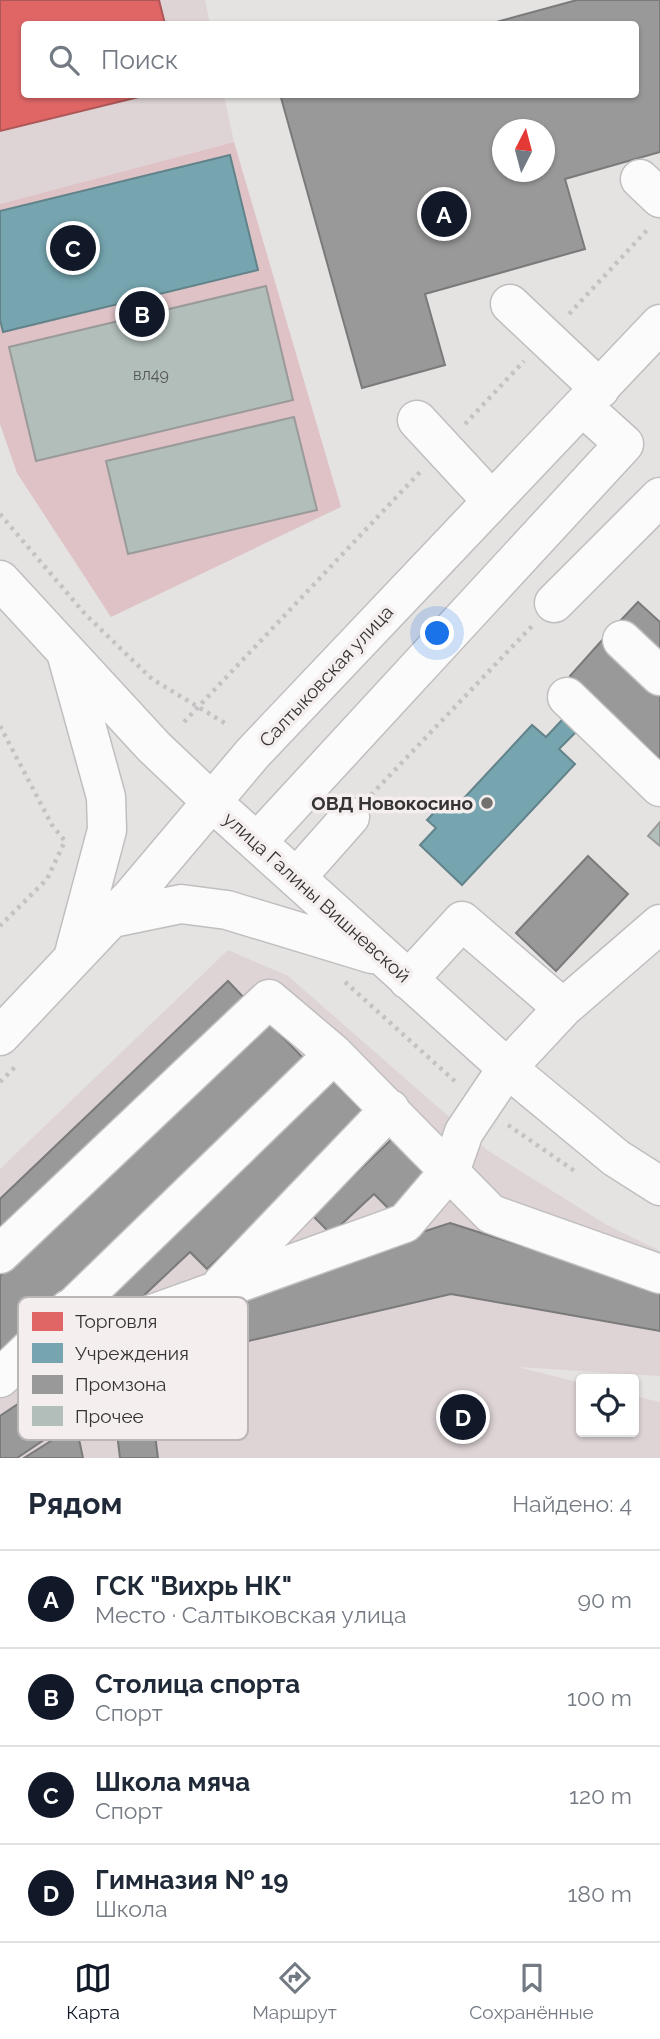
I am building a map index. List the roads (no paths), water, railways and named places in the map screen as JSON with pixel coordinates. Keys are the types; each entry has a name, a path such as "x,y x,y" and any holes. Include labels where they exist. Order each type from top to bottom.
{"street":[{"path":"257,842 624,444 592,398 510,304"},
{"name":"Салтыковская улица","path":"0,1036 113,918 262,744 660,324"},
{"path":"417,420 491,500"},
{"path":"554,603 660,497"},
{"name":"улица Галины Вишневской","path":"0,580 153,747 212,802 507,1068 616,1158 660,1186"},
{"path":"622,640 660,676"},
{"path":"65,651 106,797 107,819 100,862 72,961"},
{"path":"567,697 660,787"},
{"path":"296,878 350,817"},
{"path":"113,918 181,904 227,910 395,968 462,921 563,1009"},
{"path":"198,1297 405,1223 451,1169 464,1132 507,1068 563,1009 659,927"},
{"path":"0,1254 269,999 334,1054 451,1169 491,1214 660,1274"},
{"path":"81,1297 334,1054"},
{"path":"215,1291 390,1109"},
{"path":"0,1378 18,1360"}],"place":[{"name":"ГСК \"Вихрь НК\"","path":"444,214"},
{"name":"Школа мяча","path":"73,248"},
{"name":"Столица спорта","path":"142,314"},
{"name":"ОВД Новокосино","path":"487,803"},
{"name":"Гимназия № 19","path":"463,1417"}]}
